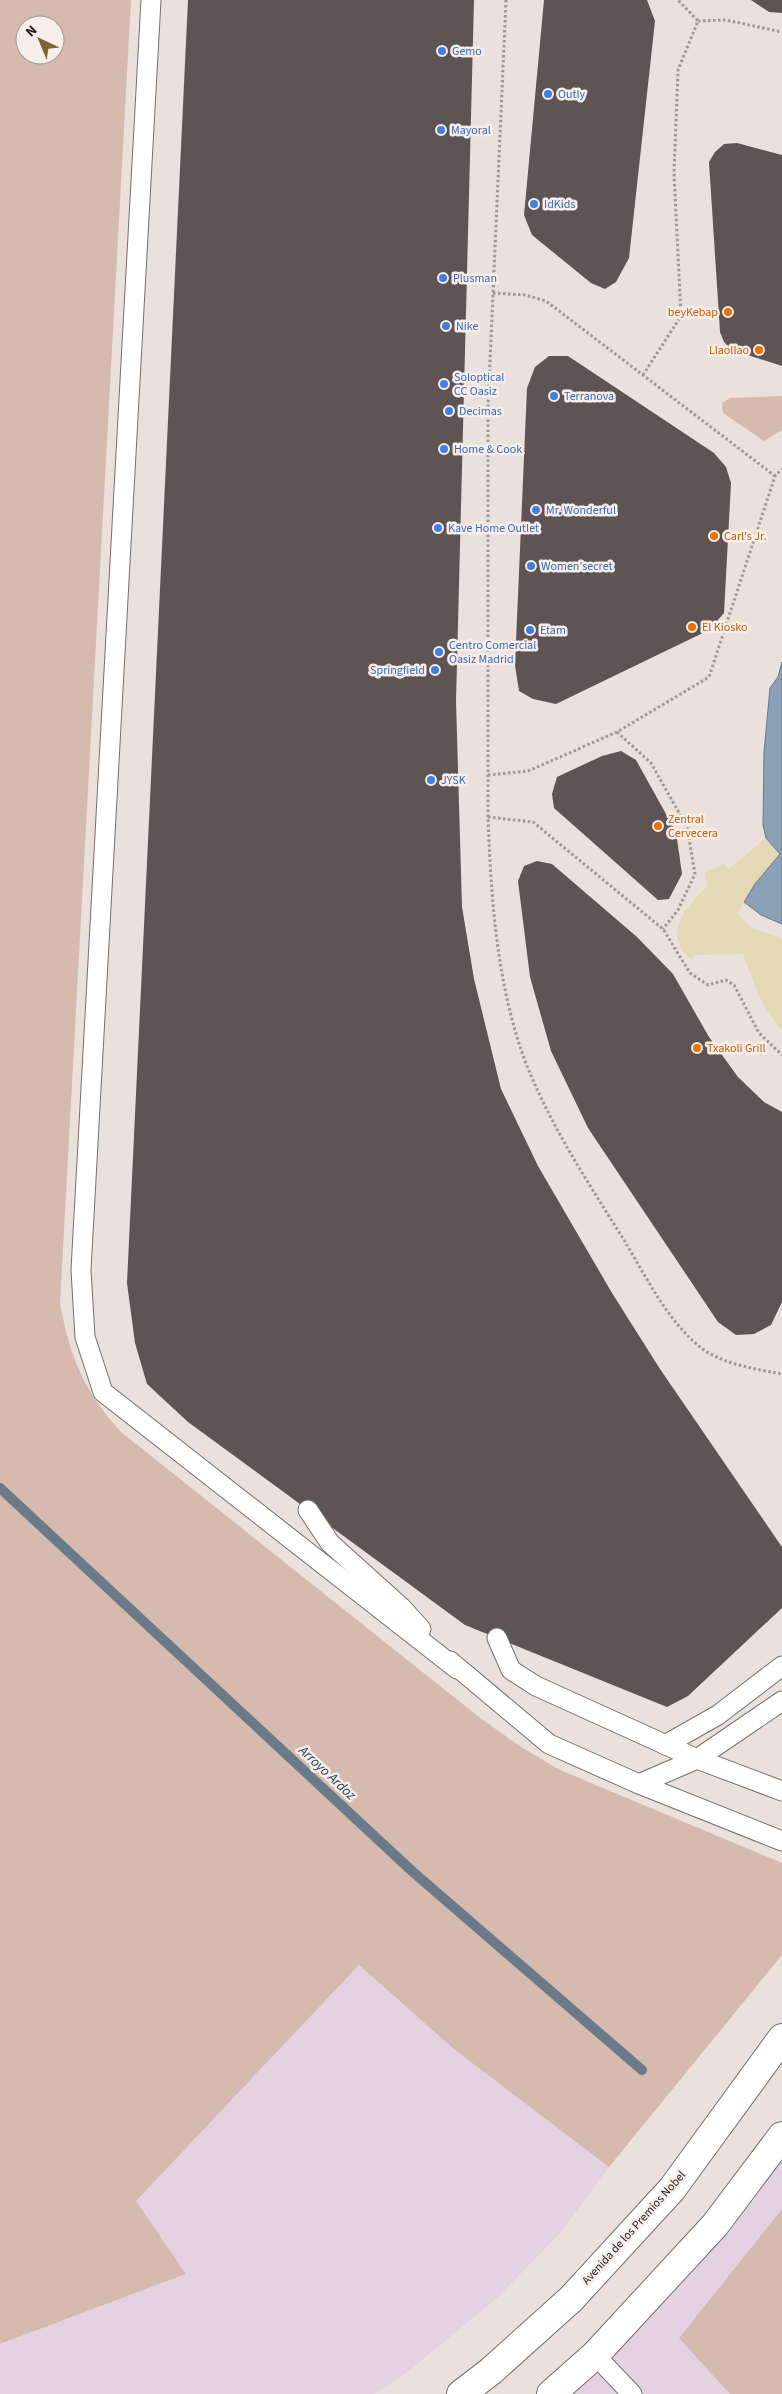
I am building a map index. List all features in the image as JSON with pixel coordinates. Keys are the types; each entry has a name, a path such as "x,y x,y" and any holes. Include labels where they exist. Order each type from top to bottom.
{"street":[{"name":"Avenida de los Premios Nobel","path":"461,2394 491,2371 571,2299 672,2190 782,2038"},
{"path":"551,2394 595,2355 715,2224 782,2136"}],"lane":[{"path":"151,0 81,1270 86,1337 103,1392 457,1669 549,1744 639,1784 782,1841"},
{"path":"308,1510 330,1543 401,1607 457,1669"},
{"path":"497,1638 511,1670 536,1686 697,1759 782,1791"},
{"path":"665,1745 718,1715 782,1666"},
{"path":"639,1784 697,1759 782,1701"},
{"path":"595,2355 632,2394"}],"path":[{"path":"506,0 488,407 488,817 490,872 505,992 527,1065 563,1142 672,1318 701,1348 735,1364 782,1374"},
{"path":"678,0 698,22"},
{"path":"698,22 726,20 782,32"},
{"path":"643,375 681,316 674,173 678,70 698,22"},
{"path":"493,293 525,295 546,301 718,430 775,476"},
{"path":"488,775 528,772 617,732 709,677 775,476 782,469"},
{"path":"617,732 651,763 687,827 695,874 678,910 663,930"},
{"path":"488,817 533,822 663,930 690,973 708,984 726,980 734,985 759,1033 782,1055"}],"shaded area":[{"path":"0,0 131,0 60,1304 64,1324 80,1373 97,1402 121,1432 479,1717 521,1747 560,1770 782,1863 782,1955 609,2167 455,2050 359,1965 136,2201 186,2274 0,2344"},
{"path":"782,396 782,430 764,441 723,413 722,403 730,398"},
{"path":"359,1965 455,2050 609,2167 560,2233 497,2298 410,2370 375,2394 0,2394 0,2344 186,2274 136,2201"},
{"path":"782,2136 782,2394 551,2394"},
{"path":"782,2209 782,2394 730,2394 679,2338"}],"sand":[{"path":"766,838 781,854 755,884 737,914 752,928 782,939 782,1030 764,1004 743,954 695,955 692,960 683,951 678,942 677,932 684,912 707,887 705,873 724,864 729,869"}],"water":[{"path":"782,662 782,924 761,915 744,902 755,884 780,854 766,838 763,825 764,752 770,688 778,677"}],"building":[{"path":"188,0 474,0 456,701 462,907 474,979 501,1089 538,1166 612,1293 660,1369 782,1547 782,1608 688,1696 667,1707 465,1625 188,1422 147,1384 135,1343 127,1283"},
{"path":"544,0 647,0 655,21 629,258 616,282 605,289 591,283 532,235 524,215"},
{"path":"751,0 782,0 782,13 769,12"},
{"path":"737,143 782,155 782,366 732,350 724,342 720,332 709,162 715,152 724,144"},
{"path":"549,356 568,356 714,453 726,467 731,483 724,613 709,630 556,704 533,699 519,691 515,665 527,388 535,367"},
{"path":"621,751 636,760 676,832 682,874 669,899 658,900 554,808 552,794 557,777 602,756"},
{"path":"537,861 552,864 637,937 673,974 709,1037 738,1077 764,1102 782,1112 782,1302 771,1325 754,1334 736,1335 718,1322 588,1128 551,1051 530,977 518,881 524,866"}],"waterway":[{"name":"Arroyo Ardoz","path":"0,1488 413,1872 642,2070"}],"place":[{"name":"Gemo","path":"442,51"},
{"name":"Outly","path":"548,94"},
{"name":"Mayoral","path":"441,130"},
{"name":"IdKids","path":"534,204"},
{"name":"Plusman","path":"443,278"},
{"name":"beyKebap","path":"728,312"},
{"name":"Nike","path":"446,326"},
{"name":"Llaollao","path":"759,350"},
{"name":"Soloptical CC Oasiz","path":"444,384"},
{"name":"Terranova","path":"554,396"},
{"name":"Decimas","path":"449,411"},
{"name":"Home & Cook","path":"444,449"},
{"name":"Mr. Wonderful","path":"536,510"},
{"name":"Kave Home Outlet","path":"438,528"},
{"name":"Carl's Jr.","path":"714,536"},
{"name":"Women'secret","path":"531,566"},
{"name":"El Kiosko","path":"692,627"},
{"name":"Etam","path":"530,630"},
{"name":"Centro Comercial Oasiz Madrid","path":"439,652"},
{"name":"Springfield","path":"435,670"},
{"name":"JYSK","path":"431,780"},
{"name":"Zentral Cervecera","path":"658,826"},
{"name":"Txakoli Grill","path":"697,1048"}]}
